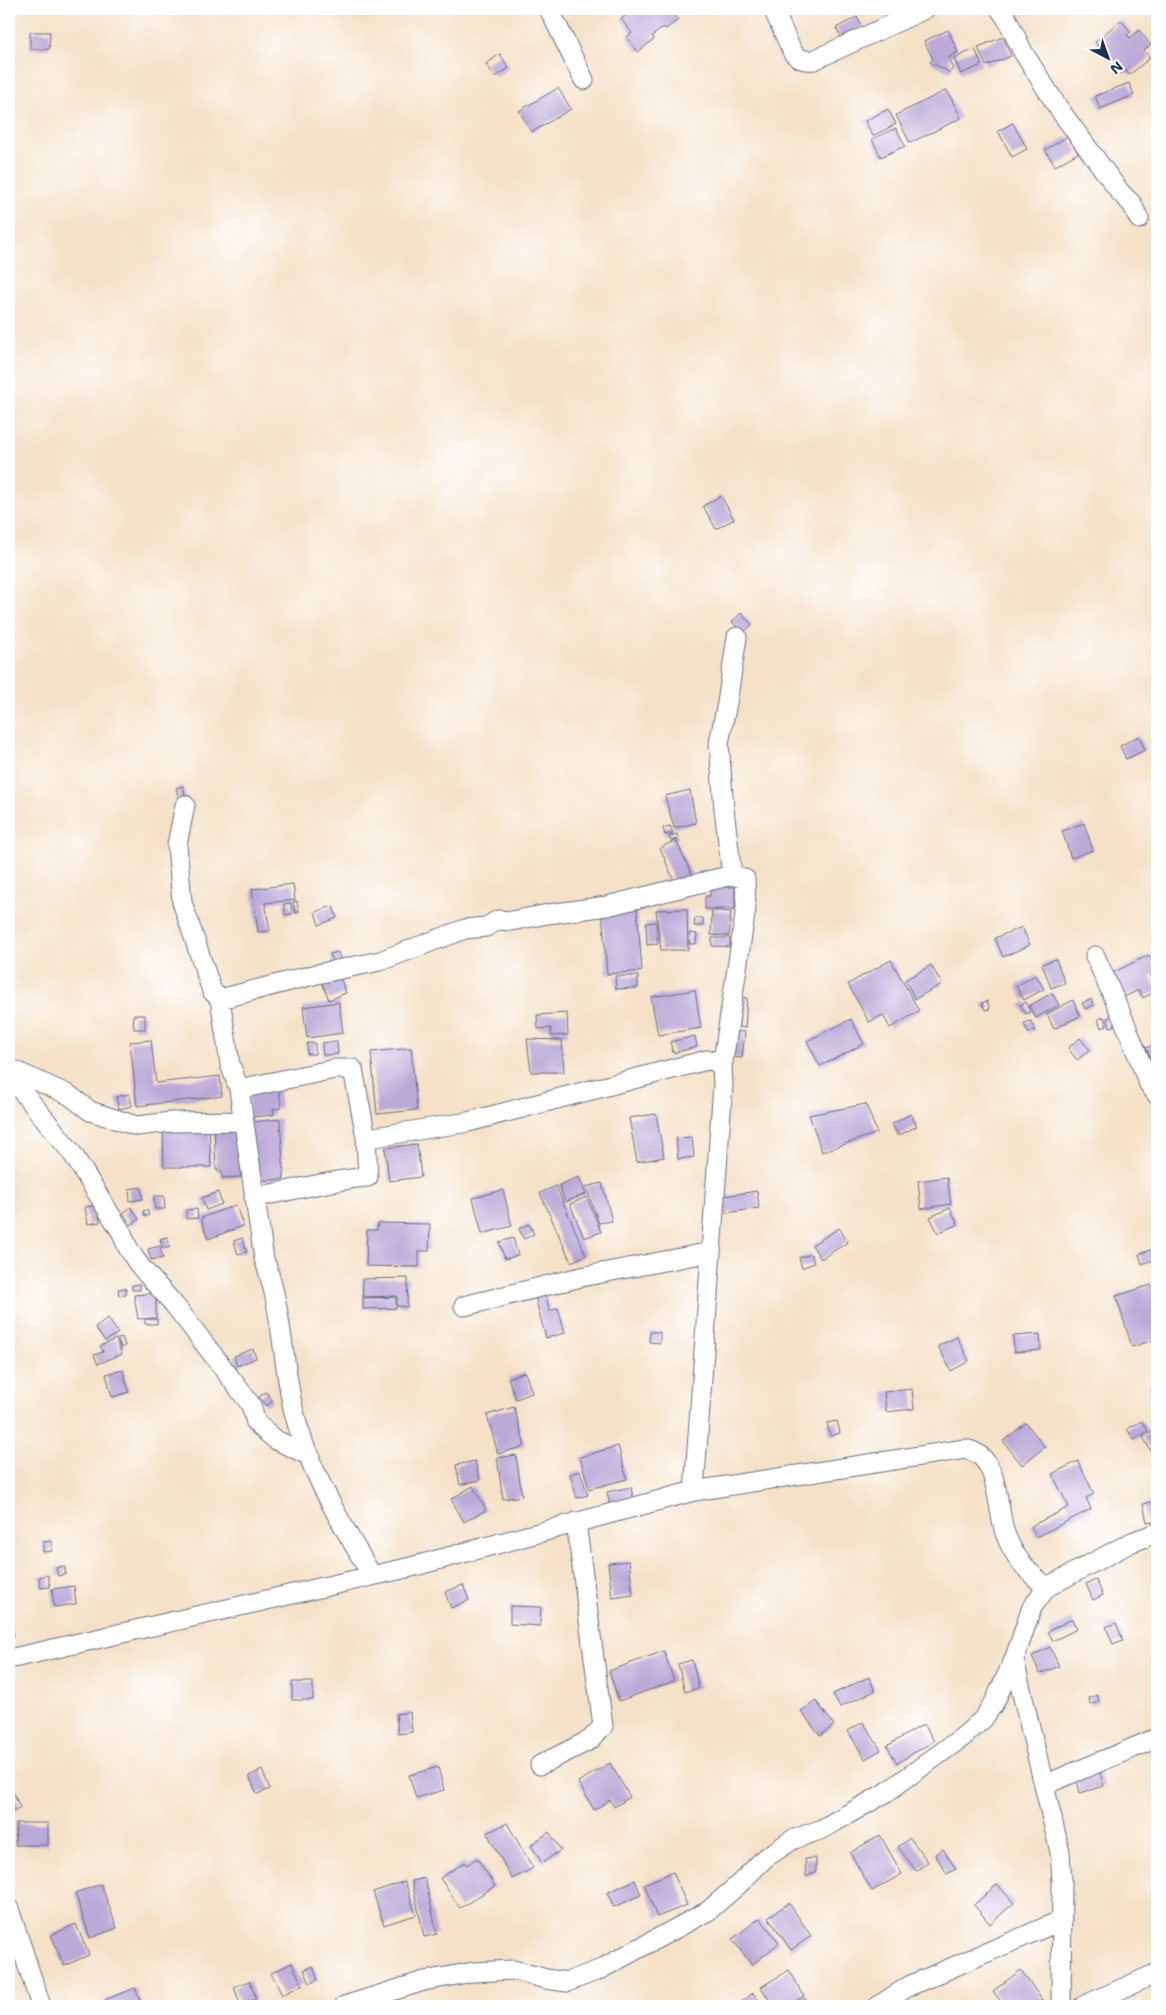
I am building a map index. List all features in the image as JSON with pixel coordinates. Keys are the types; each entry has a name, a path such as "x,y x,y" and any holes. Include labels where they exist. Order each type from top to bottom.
{"street":[{"path":"549,9 584,80"},
{"path":"773,9 793,54 805,61 814,60 925,9"},
{"path":"1000,9 1023,52 1060,109 1120,192 1132,204 1139,219"},
{"path":"732,875 718,743 737,637"},
{"path":"185,805 177,845 182,902 212,991 220,999 230,1064 239,1089 242,1121 264,1259 273,1282 293,1408 325,1494 372,1576"},
{"path":"220,999 266,986 380,961 465,929 486,927 498,920 511,922 548,914 608,906 732,875 745,880 746,908 722,1068 723,1084 712,1252 694,1491"},
{"path":"1095,956 1125,1023 1149,1084 1157,1095"},
{"path":"366,1137 468,1122 707,1060 715,1061 722,1068"},
{"path":"9,1068 69,1095 90,1111 137,1126 171,1122 242,1121"},
{"path":"239,1089 335,1069 353,1069 366,1137 368,1177 339,1180 284,1193 254,1197"},
{"path":"9,1078 72,1154 118,1226 126,1246 148,1276 175,1305 251,1404 256,1423 276,1440 310,1456"},
{"path":"464,1306 581,1277 712,1252"},
{"path":"9,1659 372,1576 694,1491 965,1449 977,1453 987,1465 993,1478 1006,1536 1027,1570 1047,1587"},
{"path":"540,1765 590,1740 603,1726 576,1522"},
{"path":"344,2006 424,1981 473,1972 513,1970 546,1979 567,1982 599,1970 708,1911 765,1858 785,1844 822,1830 887,1792 964,1736 983,1719 994,1703 1014,1660 1032,1607 1047,1587 1132,1542 1157,1533"},
{"path":"1014,1660 1060,1852 1062,1880 1061,2006"},
{"path":"1044,1785 1157,1738"},
{"path":"9,1909 41,2006"},
{"path":"878,2006 909,1986 1062,1920"},
{"path":"1083,2006 1157,1973"}],"building":[{"path":"634,9 669,9 678,20 652,36 654,39 638,52 627,37 632,33 621,19"},
{"path":"857,17 862,27 842,38 836,28"},
{"path":"1121,20 1131,32 1127,35 1130,38 1139,30 1151,45 1144,50 1150,58 1129,75 1126,70 1122,74 1095,42"},
{"path":"948,30 958,52 948,58 953,69 949,72 930,62 933,59 924,41"},
{"path":"30,32 50,32 49,49 30,49"},
{"path":"1003,37 1011,56 986,66 978,47"},
{"path":"975,49 982,65 961,74 954,58"},
{"path":"500,54 509,68 495,77 486,64"},
{"path":"1129,83 1134,95 1100,109 1095,96"},
{"path":"558,88 571,109 532,132 519,111"},
{"path":"947,90 961,118 910,143 896,115"},
{"path":"888,109 896,124 873,136 865,121"},
{"path":"1013,123 1027,149 1012,157 998,131"},
{"path":"896,128 905,146 881,157 872,139"},
{"path":"1068,136 1078,153 1055,166 1045,150"},
{"path":"721,496 734,519 716,529 703,506"},
{"path":"741,613 752,625 743,633 732,622"},
{"path":"1139,736 1145,750 1126,759 1120,746"},
{"path":"183,786 186,799 179,801 176,788"},
{"path":"690,790 696,823 674,828 665,796"},
{"path":"1084,823 1093,850 1071,858 1062,831"},
{"path":"670,826 673,833 665,835 663,828"},
{"path":"677,834 678,839 671,841 669,836"},
{"path":"676,840 692,875 675,883 660,848"},
{"path":"293,884 295,900 265,903 270,931 258,932 252,889"},
{"path":"710,887 735,887 735,909 705,909 705,896 710,896"},
{"path":"297,901 299,912 295,913 293,902"},
{"path":"291,903 292,914 285,915 284,904"},
{"path":"333,906 337,918 319,925 315,912"},
{"path":"637,908 642,971 607,974 602,911"},
{"path":"687,909 688,950 661,950 656,910"},
{"path":"712,910 731,912 729,936 711,935"},
{"path":"695,918 703,918 703,926 694,926"},
{"path":"656,922 658,944 647,945 646,923"},
{"path":"1022,927 1030,945 1003,957 995,938"},
{"path":"690,933 697,934 696,944 689,944"},
{"path":"712,938 730,938 730,947 712,946"},
{"path":"338,952 341,961 333,964 330,954"},
{"path":"1149,955 1157,972 1150,976 1157,991 1143,998 1139,990 1122,998 1110,974"},
{"path":"1056,959 1065,983 1051,988 1042,964"},
{"path":"891,960 919,1011 890,1028 883,1015 869,1022 848,984"},
{"path":"931,965 942,984 915,999 905,980"},
{"path":"339,975 346,993 329,1000 322,982"},
{"path":"1036,975 1044,989 1024,1000 1016,986"},
{"path":"615,976 638,976 638,988 616,989"},
{"path":"695,990 701,1028 658,1035 651,997"},
{"path":"1052,993 1059,1005 1036,1018 1029,1006"},
{"path":"736,998 747,998 745,1028 736,1026"},
{"path":"1091,999 1094,1005 1085,1009 1082,1003"},
{"path":"1073,1000 1080,1016 1054,1029 1047,1014"},
{"path":"987,1001 990,1009 985,1010 982,1003"},
{"path":"339,1002 343,1033 307,1038 303,1007"},
{"path":"1026,1002 1030,1012 1026,1014 1020,1005"},
{"path":"567,1013 568,1035 551,1036 551,1028 538,1029 537,1015"},
{"path":"133,1015 145,1015 145,1029 134,1029"},
{"path":"1117,1015 1120,1024 1110,1027 1107,1018"},
{"path":"1104,1017 1107,1026 1101,1028 1098,1019"},
{"path":"851,1019 864,1044 820,1066 807,1041"},
{"path":"1031,1021 1035,1030 1028,1033 1024,1023"},
{"path":"733,1031 745,1032 742,1058 729,1057"},
{"path":"695,1036 697,1047 673,1053 670,1042"},
{"path":"1080,1038 1090,1050 1077,1060 1068,1048"},
{"path":"527,1039 562,1040 564,1072 531,1072"},
{"path":"151,1040 156,1083 220,1076 222,1096 137,1106 130,1042"},
{"path":"337,1041 338,1054 323,1055 322,1043"},
{"path":"307,1043 315,1043 315,1054 307,1054"},
{"path":"1157,1043 1157,1073 1146,1048"},
{"path":"411,1048 417,1110 377,1114 371,1052"},
{"path":"279,1090 281,1108 273,1109 274,1115 250,1117 248,1093"},
{"path":"129,1094 132,1106 119,1109 116,1097"},
{"path":"866,1104 877,1133 822,1152 809,1115"},
{"path":"656,1114 664,1157 637,1162 629,1118"},
{"path":"911,1114 917,1126 898,1136 892,1124"},
{"path":"280,1119 284,1179 255,1181 250,1122"},
{"path":"227,1125 227,1131 239,1130 241,1177 222,1178 221,1171 216,1170 214,1126"},
{"path":"209,1126 211,1167 164,1167 163,1130"},
{"path":"692,1137 694,1157 678,1159 676,1138"},
{"path":"417,1144 421,1177 389,1181 385,1148"},
{"path":"579,1177 586,1194 565,1202 559,1185"},
{"path":"947,1177 951,1204 921,1209 918,1181"},
{"path":"602,1183 612,1221 599,1223 586,1187"},
{"path":"556,1186 586,1255 571,1262 540,1193"},
{"path":"141,1187 143,1199 130,1201 129,1189"},
{"path":"503,1190 512,1226 482,1234 473,1198"},
{"path":"757,1191 759,1208 726,1213 724,1196"},
{"path":"218,1192 222,1204 206,1210 202,1198"},
{"path":"154,1196 164,1196 165,1209 155,1209"},
{"path":"587,1197 601,1232 584,1238 570,1204"},
{"path":"98,1205 100,1222 88,1224 85,1207"},
{"path":"236,1205 243,1226 208,1239 201,1218"},
{"path":"131,1207 139,1219 131,1225 123,1213"},
{"path":"950,1208 958,1224 938,1233 930,1217"},
{"path":"197,1209 198,1218 186,1219 186,1210"},
{"path":"147,1210 149,1215 145,1217 143,1211"},
{"path":"378,1223 430,1224 429,1251 419,1251 419,1267 366,1266 367,1230 377,1230"},
{"path":"529,1224 534,1234 524,1239 519,1229"},
{"path":"839,1228 848,1242 821,1259 812,1245"},
{"path":"167,1237 170,1247 163,1249 160,1239"},
{"path":"242,1238 247,1252 238,1254 234,1241"},
{"path":"513,1238 518,1255 505,1259 499,1242"},
{"path":"160,1246 163,1258 151,1260 148,1249"},
{"path":"1153,1249 1156,1259 1142,1264 1139,1254"},
{"path":"811,1254 814,1263 802,1268 799,1258"},
{"path":"408,1278 407,1307 397,1306 397,1296 363,1297 362,1279"},
{"path":"140,1284 140,1290 132,1290 132,1285"},
{"path":"1151,1285 1157,1303 1157,1339 1132,1347 1116,1296"},
{"path":"126,1288 126,1295 119,1296 118,1289"},
{"path":"544,1290 550,1311 558,1308 565,1333 546,1338 534,1293"},
{"path":"156,1293 156,1318 138,1319 134,1295"},
{"path":"396,1297 396,1308 363,1309 363,1298"},
{"path":"108,1318 118,1333 105,1341 95,1327"},
{"path":"145,1319 157,1319 157,1324 145,1324"},
{"path":"650,1332 660,1332 660,1343 649,1342"},
{"path":"1040,1334 1041,1350 1014,1352 1013,1336"},
{"path":"122,1337 125,1346 121,1348 118,1339"},
{"path":"957,1337 969,1361 951,1371 938,1346"},
{"path":"116,1339 122,1354 98,1364 94,1355 103,1352 100,1346"},
{"path":"253,1349 256,1358 237,1366 234,1356"},
{"path":"123,1370 129,1392 112,1397 106,1374"},
{"path":"525,1372 532,1393 516,1399 508,1378"},
{"path":"1157,1387 1157,1402 1151,1391"},
{"path":"912,1389 914,1409 886,1412 884,1392"},
{"path":"266,1392 273,1401 266,1406 259,1397"},
{"path":"514,1407 525,1446 498,1454 487,1415"},
{"path":"837,1421 840,1433 830,1436 827,1423"},
{"path":"1142,1421 1148,1431 1134,1440 1127,1429"},
{"path":"1026,1423 1045,1447 1022,1465 1003,1441"},
{"path":"1157,1429 1157,1457 1155,1458 1143,1437"},
{"path":"618,1446 627,1479 589,1489 580,1457"},
{"path":"516,1455 522,1496 503,1499 497,1458"},
{"path":"475,1461 480,1480 460,1485 456,1465"},
{"path":"1078,1461 1094,1494 1086,1498 1091,1509 1036,1537 1031,1526 1069,1507 1052,1474"},
{"path":"580,1471 588,1495 577,1498 570,1474"},
{"path":"473,1486 486,1510 464,1522 451,1499"},
{"path":"631,1487 634,1502 610,1506 607,1492"},
{"path":"1157,1501 1157,1520 1147,1522 1143,1504"},
{"path":"52,1541 52,1551 43,1552 43,1542"},
{"path":"629,1561 633,1595 612,1598 608,1563"},
{"path":"64,1566 66,1574 58,1576 56,1568"},
{"path":"48,1575 50,1587 41,1588 39,1577"},
{"path":"1096,1580 1103,1595 1093,1600 1086,1584"},
{"path":"463,1585 469,1600 451,1608 445,1592"},
{"path":"74,1586 76,1604 54,1607 52,1589"},
{"path":"510,1606 541,1607 540,1626 510,1624"},
{"path":"1072,1619 1077,1629 1053,1641 1048,1631"},
{"path":"1116,1623 1123,1640 1113,1644 1106,1627"},
{"path":"9,1624 11,1624 14,1636 9,1637"},
{"path":"1050,1647 1059,1666 1040,1674 1032,1656"},
{"path":"664,1651 674,1681 619,1701 609,1671"},
{"path":"692,1660 699,1688 685,1692 678,1664"},
{"path":"869,1677 875,1691 840,1707 833,1694"},
{"path":"292,1682 313,1682 313,1700 292,1700"},
{"path":"1097,1695 1099,1702 1090,1705 1089,1698"},
{"path":"816,1701 834,1725 820,1736 801,1711"},
{"path":"410,1712 412,1732 398,1734 396,1714"},
{"path":"863,1722 881,1750 865,1759 848,1731"},
{"path":"924,1724 934,1741 897,1763 887,1746"},
{"path":"610,1763 630,1797 614,1807 610,1800 594,1810 578,1782"},
{"path":"438,1767 444,1790 416,1798 409,1775"},
{"path":"262,1770 270,1789 257,1794 249,1776"},
{"path":"1099,1770 1104,1786 1080,1793 1076,1776"},
{"path":"12,1789 20,1808 9,1812 9,1791"},
{"path":"16,1823 48,1823 48,1845 15,1845"},
{"path":"507,1823 533,1868 512,1879 487,1833"},
{"path":"549,1832 561,1850 542,1863 531,1845"},
{"path":"880,1835 902,1874 872,1891 850,1853"},
{"path":"910,1838 928,1862 916,1871 898,1847"},
{"path":"943,1849 956,1869 947,1874 935,1854"},
{"path":"477,1858 495,1886 460,1908 440,1878 465,1862 467,1865"},
{"path":"816,1858 816,1872 806,1877 805,1859"},
{"path":"673,1872 687,1905 657,1917 644,1884"},
{"path":"425,1878 437,1934 424,1937 412,1881"},
{"path":"635,1880 641,1895 614,1907 607,1893"},
{"path":"405,1881 416,1915 384,1925 373,1892"},
{"path":"101,1884 117,1928 90,1938 75,1893"},
{"path":"997,1884 1014,1903 990,1924 974,1905"},
{"path":"789,1903 811,1936 791,1950 768,1917"},
{"path":"760,1918 779,1943 752,1965 732,1939"},
{"path":"76,1924 89,1955 64,1966 51,1935"},
{"path":"292,1963 302,1985 282,1995 271,1973"},
{"path":"313,1966 318,1980 310,1983 304,1970"},
{"path":"789,1970 804,1996 787,2006 773,2006 761,1987"},
{"path":"1021,1970 1042,2000 1034,2006 1004,2006 993,1991"},
{"path":"250,1981 256,1999 240,2004 234,1987"},
{"path":"135,1988 142,2004 137,2006 107,2006 105,2000"},
{"path":"753,1993 763,2006 736,2006"},
{"path":"805,1998 810,2006 790,2006"}]}
